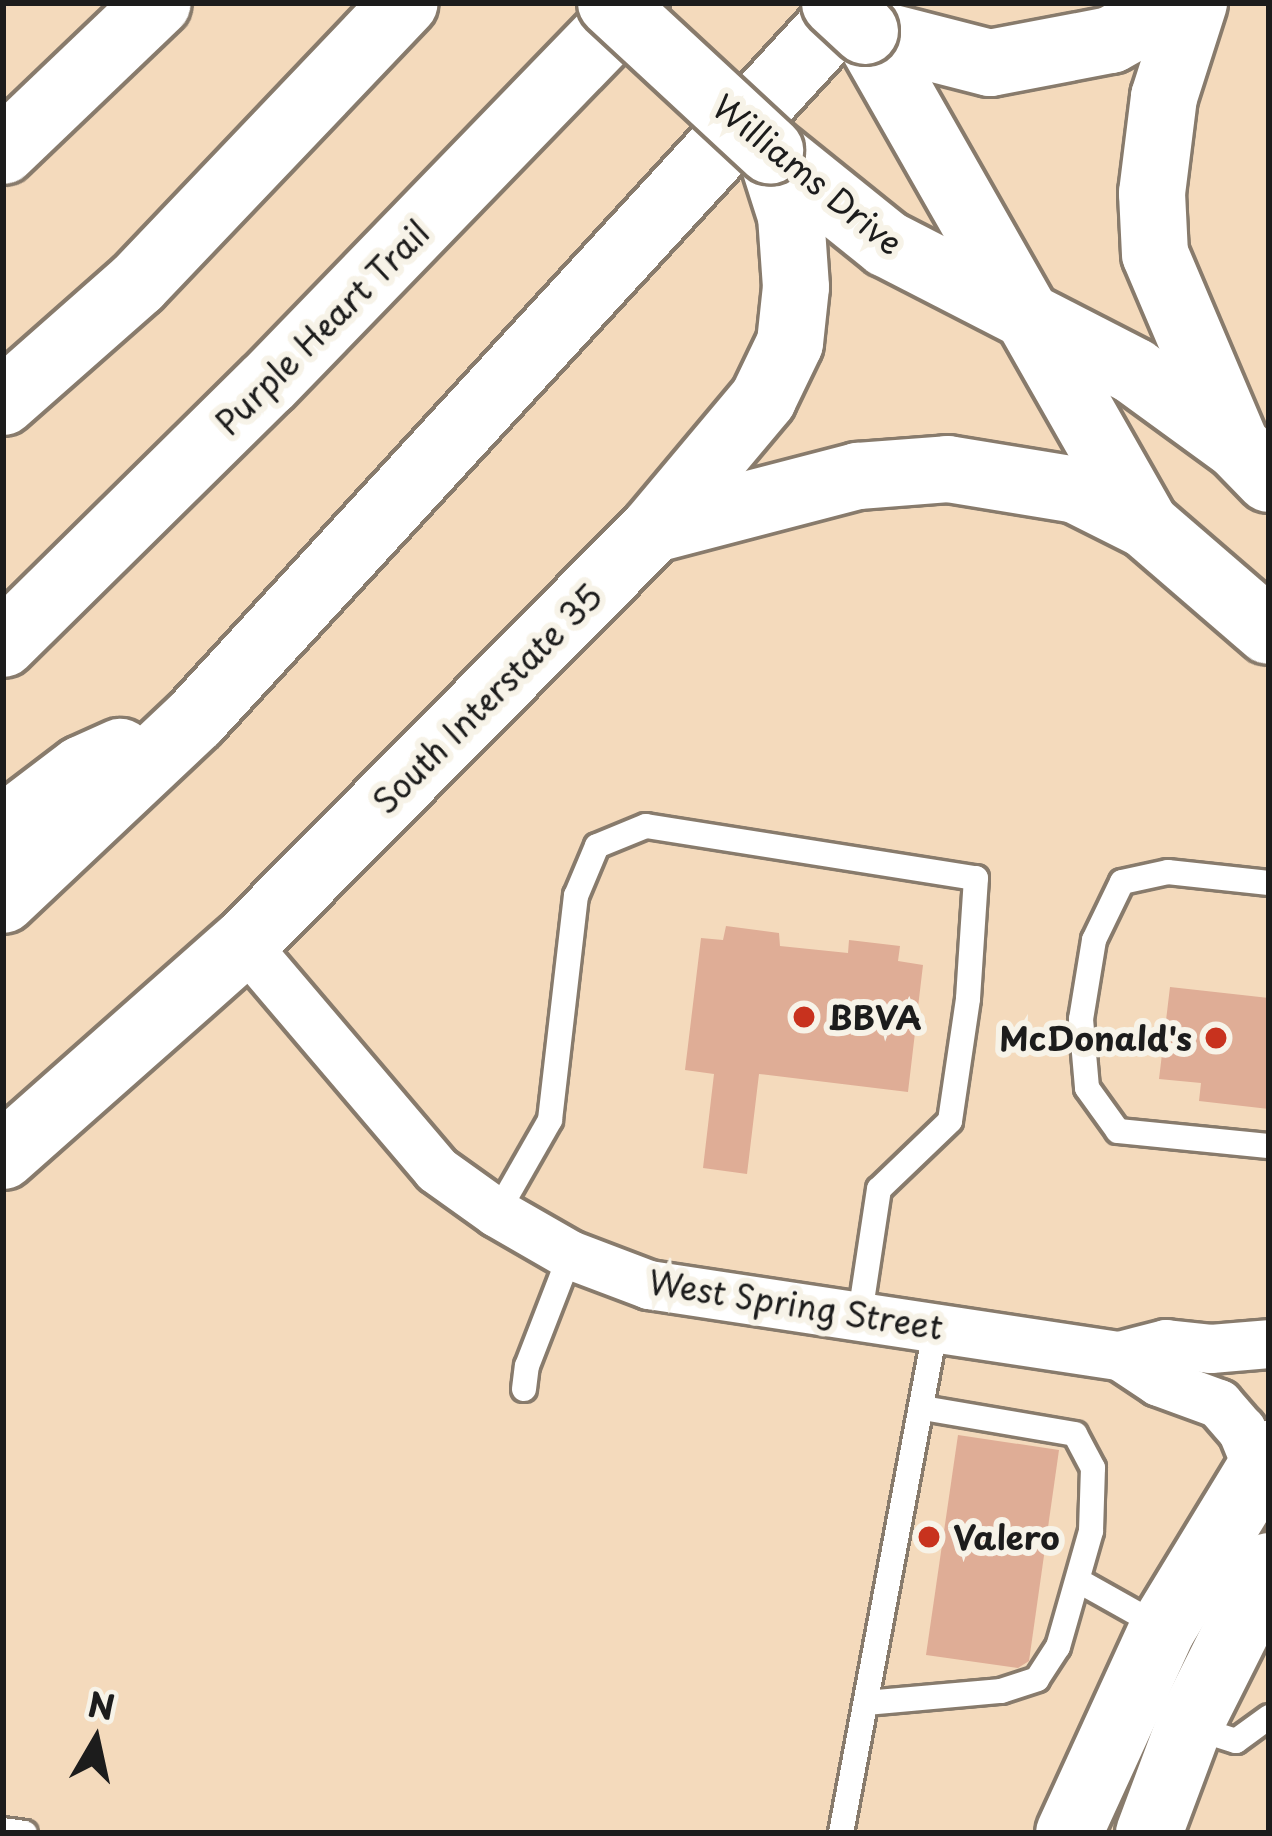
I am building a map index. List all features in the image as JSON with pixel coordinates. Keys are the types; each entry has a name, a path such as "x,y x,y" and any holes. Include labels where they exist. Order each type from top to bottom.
{"main road":[{"path":"3,151 158,3"},
{"path":"3,402 137,284 405,3"},
{"name":"Williams Drive","path":"611,3 770,150 886,244 1134,371 1253,463"},
{"name":"Purple Heart Trail","path":"3,644 268,383 636,3"},
{"path":"851,12 990,63 1111,40 1177,3"},
{"path":"1194,3 1165,97 1152,193 1155,254 1253,463"},
{"path":"851,12 1146,525"},
{"path":"3,900 196,718 851,12"},
{"name":"South Interstate 35","path":"3,1156 244,943 654,529 764,399 790,343 796,287 790,216 770,150"},
{"path":"654,529 859,476 948,469 1076,490 1146,525 1269,631"},
{"path":"3,829 82,769 196,718"},
{"path":"1069,1833 1163,1628 1263,1461"},
{"path":"1149,1833 1189,1726 1269,1566"}],"street":[{"name":"West Spring Street","path":"244,943 437,1170 496,1213 570,1255 649,1285 1120,1356 1159,1382 1220,1405 1263,1461"},
{"name":"West Spring Street","path":"1120,1356 1166,1344 1211,1349 1269,1344"}],"lane":[{"path":"496,1213 550,1120 575,896 597,846 646,826 976,878 968,999 950,1121 879,1189 860,1315"},
{"path":"1269,883 1168,872 1122,882 1094,940 1082,1019 1087,1088 1118,1131 1269,1146"},
{"path":"524,1389 527,1366 570,1255"},
{"path":"841,1833 936,1325"},
{"path":"866,1702 1000,1690 1037,1679 1058,1647 1091,1531 1094,1468 1075,1434 923,1408"},
{"path":"1079,1581 1163,1628"},
{"path":"1189,1726 1236,1741 1269,1717"},
{"path":"3,1829 25,1833"}],"building":[{"name":"BBVA","path":"726,926 779,933 780,946 848,953 849,940 900,946 898,961 923,965 908,1092 759,1074 747,1174 703,1168 714,1074 685,1070 701,938 723,940"},
{"name":"McDonald's","path":"1170,987 1269,998 1269,1109 1199,1101 1201,1083 1159,1079"},
{"name":"Valero","path":"958,1435 1059,1450 1029,1661 1018,1668 926,1655"}],"place":[{"name":"BBVA","path":"804,1017"},
{"name":"McDonald's","path":"1216,1038"},
{"name":"Valero","path":"929,1537"}]}
